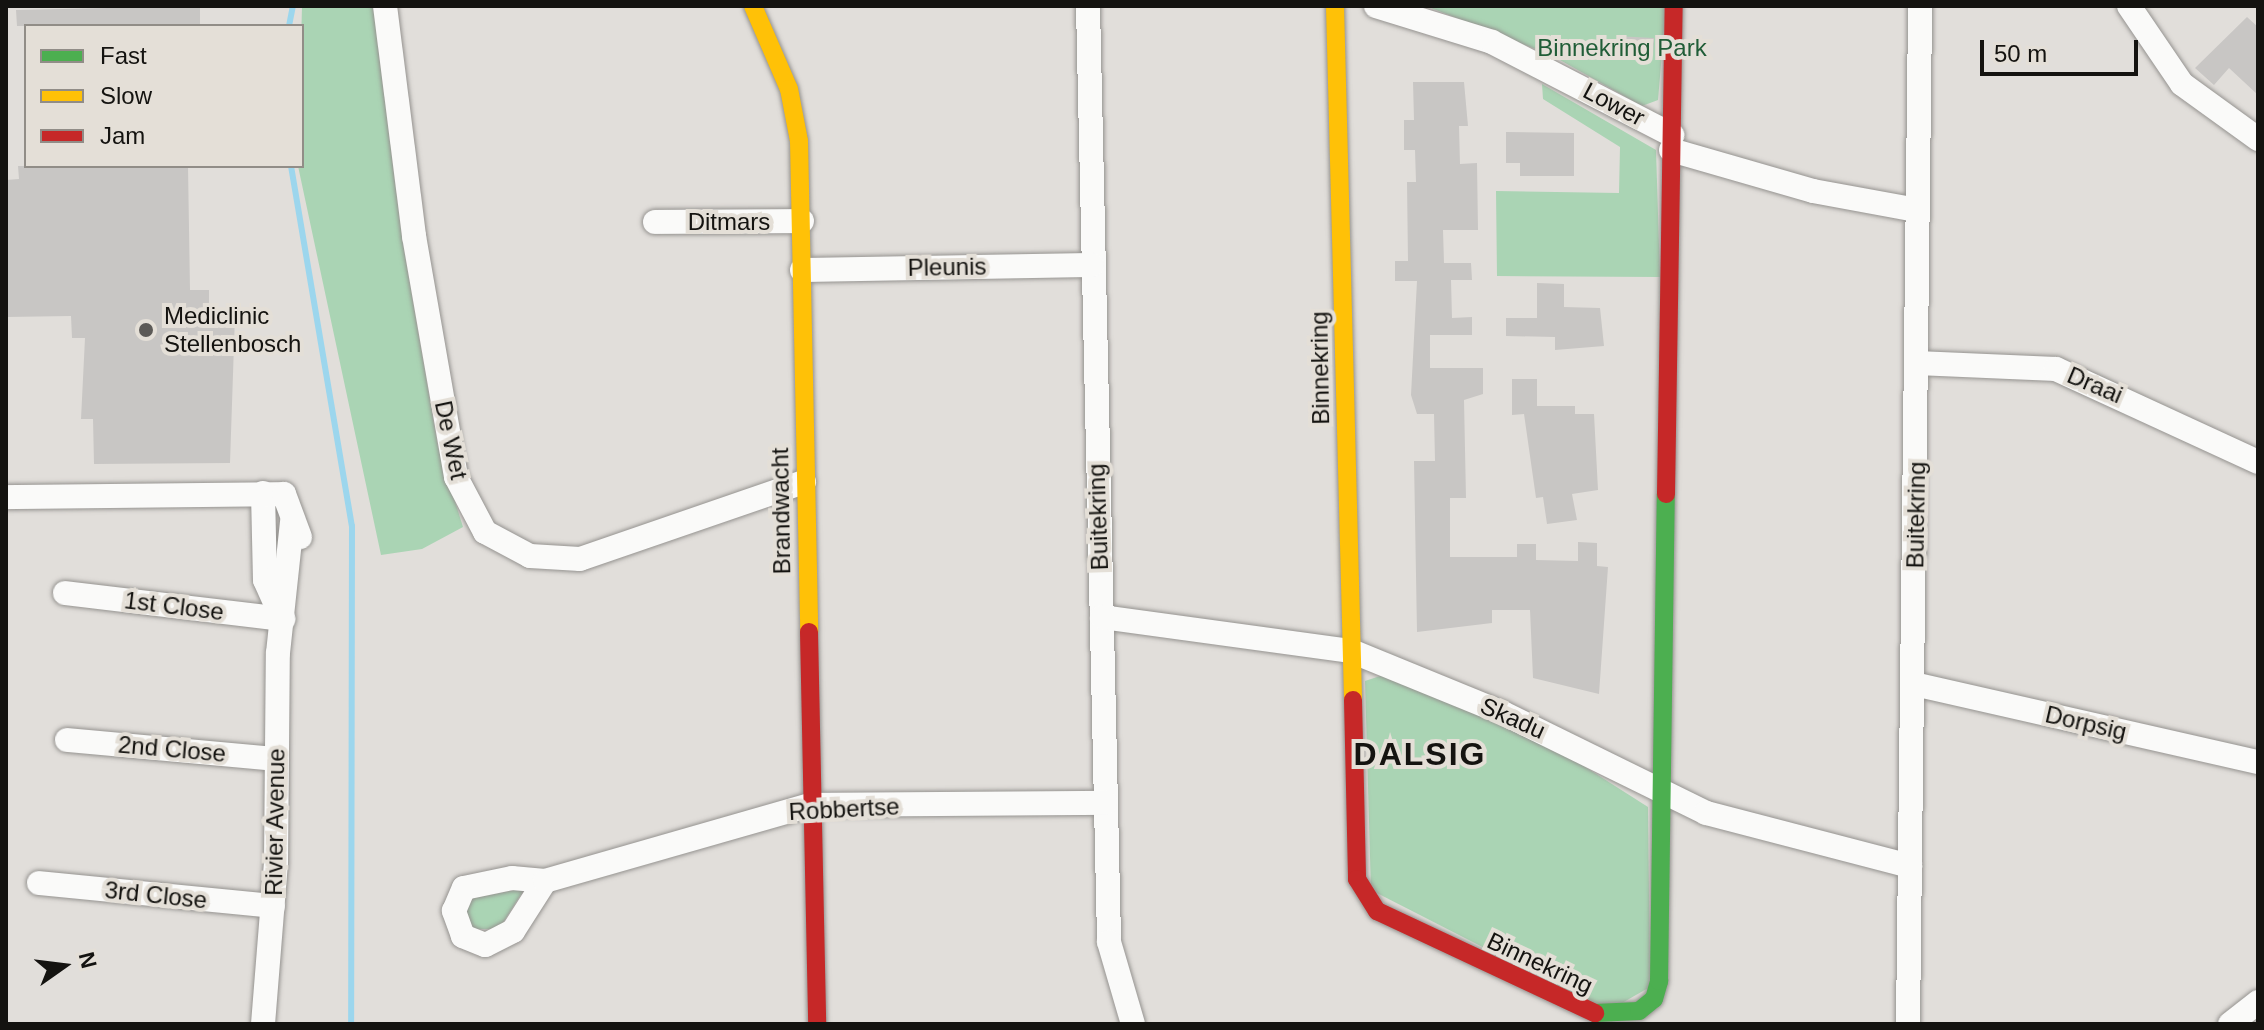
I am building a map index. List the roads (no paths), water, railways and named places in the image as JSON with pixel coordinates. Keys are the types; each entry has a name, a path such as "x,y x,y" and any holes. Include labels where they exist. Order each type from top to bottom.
{"street":[{"name":"De Wet","path":"385,6 414,236 456,477 485,532 530,556 580,559 804,482"},
{"name":"Brandwacht","path":"753,6 789,89 802,221 810,805 817,1024"},
{"name":"Buitekring","path":"1088,6 1109,942 1133,1024"},
{"name":"Binnekring","path":"1335,6 1353,856 1366,897 1405,926 1603,1017 1639,1011 1654,999 1664,793 1674,6"},
{"name":"Lower","path":"1376,6 1492,42 1672,143 1813,191 1917,210"},
{"name":"Buitekring","path":"1908,1024 1920,6"},
{"path":"2129,6 2182,84 2258,139"},
{"name":"Ditmars","path":"655,222 802,221"},
{"name":"Pleunis","path":"802,270 1092,265"},
{"name":"Draai","path":"1917,363 2056,369 2258,462"},
{"path":"6,497 263,493"},
{"name":"Rivier Avenue","path":"263,1024 273,906 283,619 299,576 301,539 292,522 290,498 263,493 265,580 283,619"},
{"name":"1st Close","path":"65,593 283,619"},
{"name":"Skadu","path":"1102,617 1351,651 1503,713 1664,793 1748,826 1910,866"},
{"name":"Dorpsig","path":"1914,684 2258,762"},
{"name":"2nd Close","path":"67,740 276,759"},
{"name":"Robbertse","path":"545,881 810,805 1105,803"},
{"name":"3rd Close","path":"39,883 273,906"},
{"path":"2230,1024 2258,1002"}],"waterway":[{"path":"289,24 293,6"},
{"path":"291,168 352,526 351,1024"}],"place":[{"name":"Mediclinic Stellenbosch","path":"146,330"}],"district":[{"name":"DALSIG","path":"1420,754"}],"park label":[{"name":"Binnekring Park","path":"1622,48"}]}
